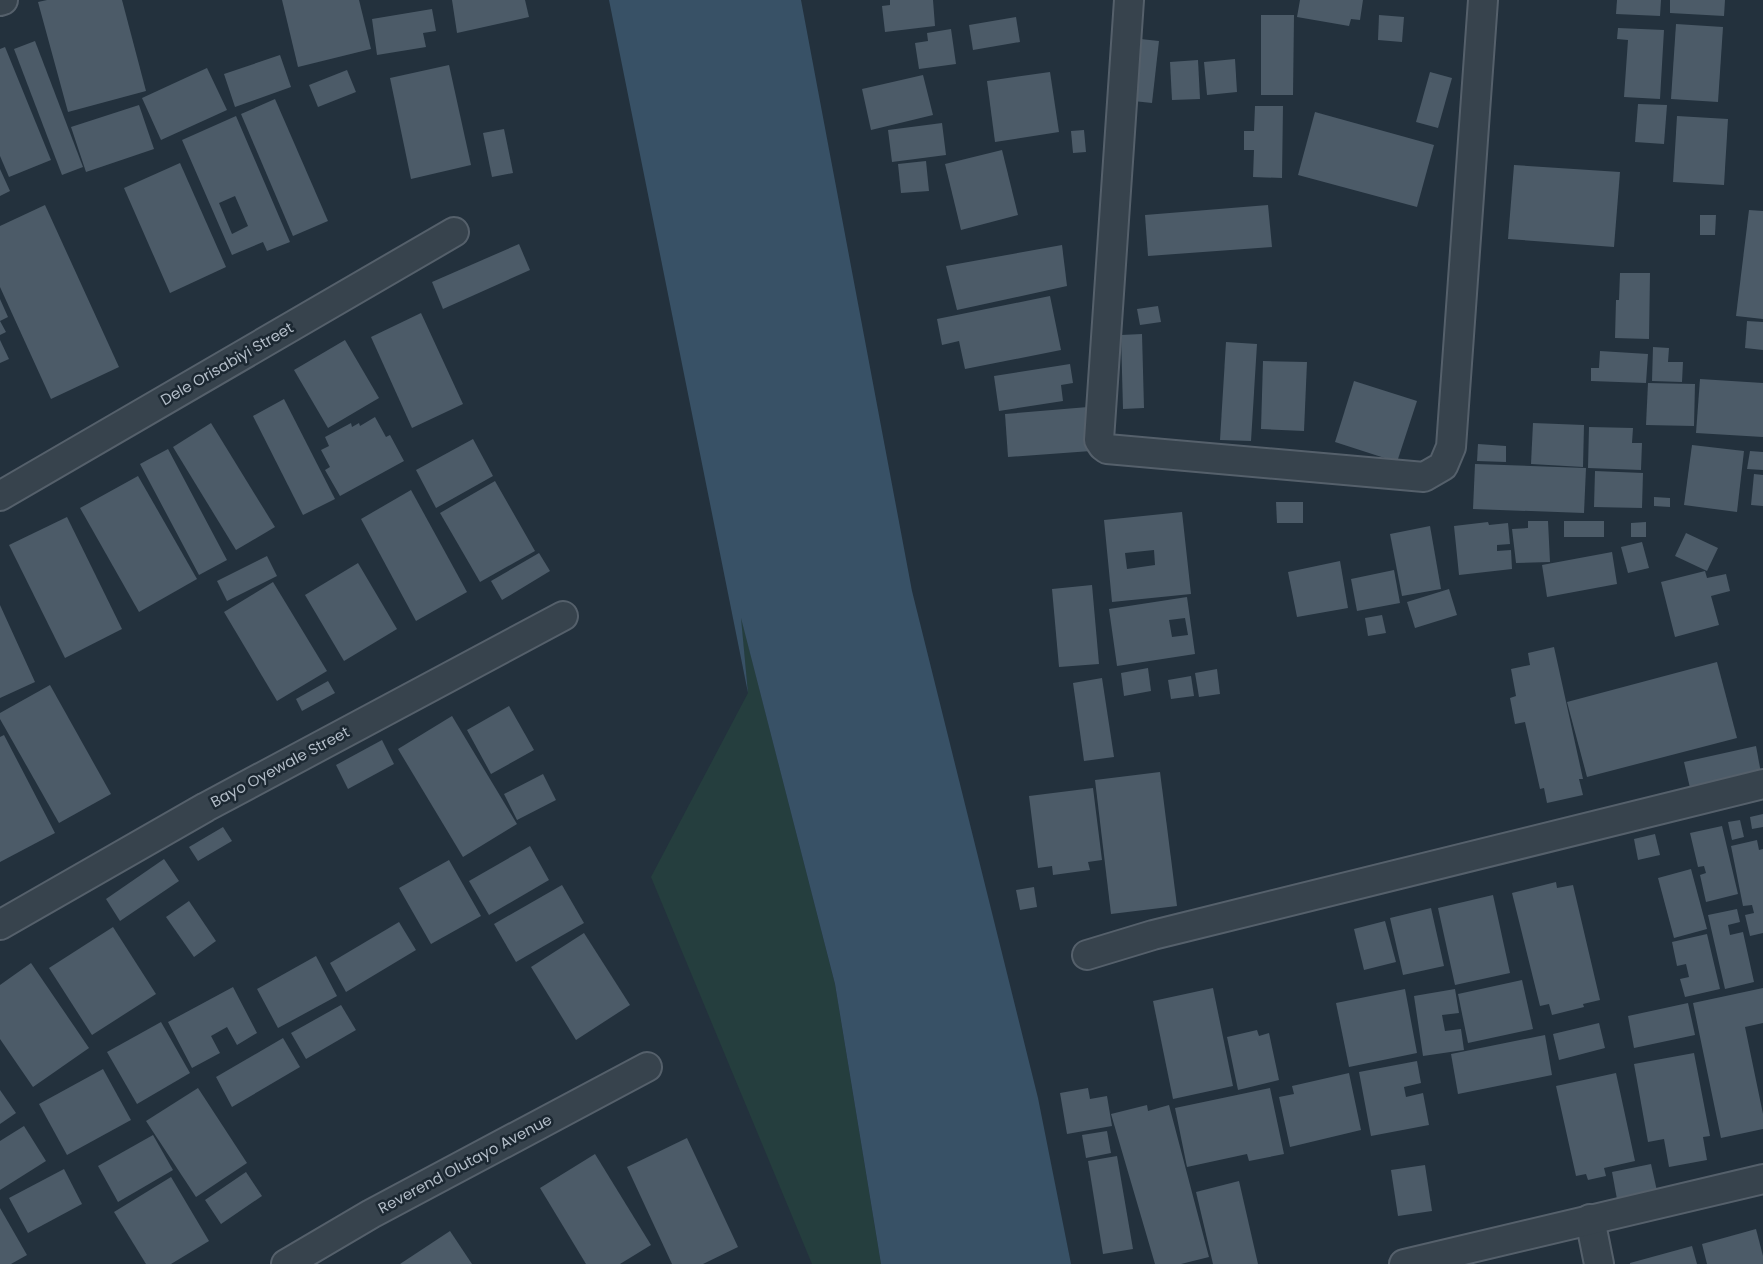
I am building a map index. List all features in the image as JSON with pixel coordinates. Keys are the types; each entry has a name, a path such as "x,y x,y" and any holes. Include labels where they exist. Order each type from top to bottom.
{"street":[{"path":"1129,0 1099,440 1107,449 1424,477 1443,466 1451,447 1483,0"},
{"name":"Dele Orisabiyi Street","path":"0,496 454,232"},
{"name":"Bayo Oyewale Street","path":"0,925 206,807 563,616"},
{"path":"1087,956 1153,935 1763,784"},
{"name":"Reverend Olutayo Avenue","path":"286,1264 371,1214 647,1068"},
{"path":"1404,1264 1763,1179"},
{"path":"1590,1219 1599,1264"}],"green space":[{"path":"740,613 835,984 881,1264 812,1264 651,877 748,693"}],"water":[{"path":"609,0 801,0 912,591 1038,1098 1071,1264 881,1264 835,984 741,618 748,693"}],"building":[{"path":"122,0 146,91 68,112 38,2"},
{"path":"282,0 359,0 371,49 298,67"},
{"path":"452,0 525,0 529,17 457,33"},
{"path":"890,0 933,0 935,26 885,32 882,6 890,5"},
{"path":"1300,0 1363,0 1360,20 1351,19 1349,26 1297,17"},
{"path":"1617,0 1661,0 1660,16 1616,14"},
{"path":"1670,0 1725,0 1724,16 1670,13"},
{"path":"432,9 436,31 423,33 426,47 377,55 372,19"},
{"path":"1261,15 1294,15 1293,95 1261,95"},
{"path":"1379,15 1404,17 1402,42 1378,40"},
{"path":"1016,17 1020,42 973,50 969,25"},
{"path":"1676,24 1723,27 1718,102 1671,99"},
{"path":"1618,28 1664,30 1660,99 1624,97 1628,40 1617,39"},
{"path":"951,29 956,64 919,69 915,43 928,41 927,33"},
{"path":"1131,38 1159,41 1152,103 1124,100"},
{"path":"35,41 83,167 62,175 14,49"},
{"path":"5,47 51,160 9,177 0,156 0,49"},
{"path":"280,55 291,87 235,107 224,74"},
{"path":"1235,59 1237,92 1207,95 1204,62"},
{"path":"1198,60 1200,99 1172,100 1170,62"},
{"path":"449,65 471,165 411,179 390,78"},
{"path":"207,68 227,110 161,140 142,98"},
{"path":"347,70 356,92 318,107 309,85"},
{"path":"1050,72 1059,132 995,142 987,81"},
{"path":"1430,72 1452,78 1438,128 1416,122"},
{"path":"923,75 933,115 871,130 862,89"},
{"path":"275,99 328,221 293,236 241,114"},
{"path":"1638,104 1667,105 1664,144 1635,142"},
{"path":"139,105 154,149 86,172 71,127"},
{"path":"1255,106 1283,106 1282,178 1253,177 1254,150 1244,150 1244,131 1254,131"},
{"path":"1315,112 1434,145 1417,207 1298,175"},
{"path":"236,116 290,242 267,251 263,242 232,255 182,140","holes":["235,196 248,226 232,234 219,203"]},
{"path":"1677,116 1728,119 1724,185 1673,182"},
{"path":"942,123 946,155 892,162 888,130"},
{"path":"504,129 513,173 492,177 483,133"},
{"path":"1084,130 1086,152 1073,153 1071,131"},
{"path":"1002,150 1018,215 961,230 945,164"},
{"path":"926,161 929,191 901,193 898,164"},
{"path":"180,163 226,267 170,293 124,188"},
{"path":"1514,165 1620,172 1614,247 1508,239"},
{"path":"0,169 10,191 0,196"},
{"path":"45,205 119,367 51,399 0,287 0,226"},
{"path":"1268,205 1272,247 1148,256 1145,215"},
{"path":"1749,210 1763,211 1763,319 1736,316"},
{"path":"1700,215 1716,215 1715,235 1700,235"},
{"path":"519,244 530,270 443,309 432,282"},
{"path":"1062,245 1067,286 957,310 946,266"},
{"path":"1620,273 1650,273 1649,339 1615,338 1616,300 1619,300"},
{"path":"1050,296 1061,350 965,369 959,341 942,345 937,319"},
{"path":"0,299 8,317 0,321"},
{"path":"1158,306 1161,322 1140,325 1137,309"},
{"path":"421,313 463,404 412,428 371,337"},
{"path":"0,321 6,332 0,335"},
{"path":"1747,321 1763,322 1763,350 1745,348"},
{"path":"1142,334 1144,408 1123,409 1121,335"},
{"path":"0,340 9,359 0,363"},
{"path":"345,340 379,398 328,428 294,370"},
{"path":"1226,342 1257,344 1251,441 1220,440"},
{"path":"1653,347 1669,348 1668,362 1683,362 1682,382 1652,381"},
{"path":"1600,351 1648,354 1646,383 1591,381 1591,368 1599,368"},
{"path":"1263,361 1307,362 1304,431 1261,429"},
{"path":"1070,364 1073,383 1061,385 1063,401 999,411 994,376"},
{"path":"1700,379 1763,383 1763,437 1696,433"},
{"path":"1354,381 1417,401 1397,462 1335,442"},
{"path":"1648,383 1695,384 1694,426 1646,425"},
{"path":"284,399 335,499 303,515 253,416"},
{"path":"1088,407 1091,451 1008,457 1005,414"},
{"path":"375,417 386,437 390,435 404,461 340,496 325,470 330,467 321,450 329,446 325,437 351,423 352,427 359,423 360,426"},
{"path":"211,423 275,527 236,550 173,447"},
{"path":"1533,423 1584,425 1583,467 1531,464"},
{"path":"1589,427 1633,428 1632,443 1642,443 1641,470 1588,468"},
{"path":"473,439 493,476 436,508 416,470"},
{"path":"1478,444 1506,446 1506,462 1477,461"},
{"path":"1692,445 1744,451 1737,512 1684,505"},
{"path":"168,449 227,560 199,575 140,464"},
{"path":"1750,451 1763,452 1763,470 1747,469"},
{"path":"1475,464 1586,468 1584,513 1473,509"},
{"path":"1595,471 1643,473 1642,508 1594,507"},
{"path":"1754,474 1763,475 1763,506 1751,505"},
{"path":"138,476 197,579 139,612 80,508"},
{"path":"495,481 535,551 480,582 440,513"},
{"path":"411,490 467,592 416,621 361,519"},
{"path":"1654,497 1670,498 1670,507 1654,506"},
{"path":"1276,502 1303,502 1303,523 1277,523"},
{"path":"1182,512 1191,594 1112,602 1104,520","holes":["1154,550 1155,565 1127,569 1125,553"]},
{"path":"67,517 122,629 65,658 9,545"},
{"path":"1528,521 1548,521 1550,562 1516,563 1512,529 1528,528"},
{"path":"1564,521 1604,521 1604,537 1564,537"},
{"path":"1488,522 1489,525 1508,523 1510,544 1497,545 1497,551 1511,550 1512,569 1459,575 1454,526"},
{"path":"1646,522 1646,537 1631,537 1631,523"},
{"path":"1430,526 1441,589 1402,596 1390,534"},
{"path":"1686,533 1718,548 1707,571 1675,556"},
{"path":"1642,542 1649,568 1628,573 1621,547"},
{"path":"1612,552 1617,584 1547,597 1542,565"},
{"path":"539,553 550,571 502,600 491,581"},
{"path":"267,556 277,576 227,601 217,581"},
{"path":"1340,561 1348,608 1297,617 1288,572"},
{"path":"358,563 397,629 344,661 305,595"},
{"path":"1394,570 1400,603 1357,611 1351,579"},
{"path":"1705,571 1707,578 1726,574 1730,591 1711,596 1719,625 1675,637 1661,582"},
{"path":"273,582 327,671 277,701 224,612"},
{"path":"1092,585 1099,664 1059,667 1052,589"},
{"path":"1449,589 1457,615 1415,628 1407,602"},
{"path":"1187,597 1195,654 1117,666 1109,609","holes":["1185,618 1188,635 1172,637 1169,620"]},
{"path":"0,605 35,682 0,698"},
{"path":"1382,615 1386,633 1368,636 1365,618"},
{"path":"1554,647 1583,779 1579,779 1583,795 1547,803 1544,788 1540,789 1525,722 1515,724 1510,698 1516,696 1511,669 1530,665 1528,653"},
{"path":"1717,662 1737,738 1587,777 1567,702"},
{"path":"1148,668 1151,691 1124,696 1121,673"},
{"path":"1217,669 1220,694 1199,697 1195,673"},
{"path":"1191,676 1194,696 1171,699 1168,680"},
{"path":"1102,678 1114,757 1084,761 1073,683"},
{"path":"328,681 335,693 302,711 296,699"},
{"path":"50,685 111,794 59,823 0,719 0,713"},
{"path":"509,706 534,750 491,774 467,730"},
{"path":"452,716 517,824 463,857 398,749"},
{"path":"4,735 55,833 0,862 0,737"},
{"path":"382,740 394,764 348,789 336,765"},
{"path":"1756,746 1761,773 1690,788 1684,762"},
{"path":"1160,772 1177,906 1111,914 1095,780"},
{"path":"543,774 556,800 517,820 504,794"},
{"path":"1093,788 1102,860 1088,862 1090,870 1053,875 1052,866 1038,868 1029,796"},
{"path":"1763,814 1763,827 1752,829 1750,817"},
{"path":"1740,820 1744,837 1732,840 1728,822"},
{"path":"1722,826 1738,894 1706,902 1700,875 1706,873 1704,866 1698,867 1690,833"},
{"path":"223,827 232,841 198,861 189,847"},
{"path":"1655,834 1660,855 1638,860 1634,839"},
{"path":"1757,840 1759,850 1763,849 1763,933 1750,936 1745,915 1754,913 1752,905 1743,906 1731,846"},
{"path":"530,846 549,880 489,915 469,881"},
{"path":"164,859 179,881 120,921 106,899"},
{"path":"449,860 481,916 431,944 399,888"},
{"path":"1691,869 1707,929 1674,938 1658,878"},
{"path":"1556,882 1557,888 1573,885 1600,1000 1583,1004 1584,1007 1552,1015 1549,1004 1540,1006 1512,893"},
{"path":"562,885 584,923 516,962 494,924"},
{"path":"1034,887 1037,907 1020,910 1016,890"},
{"path":"1493,895 1510,973 1455,985 1438,908"},
{"path":"189,901 216,941 194,957 166,917"},
{"path":"1431,908 1444,966 1403,975 1390,918"},
{"path":"1737,909 1740,922 1728,925 1730,935 1743,932 1754,982 1725,989 1708,915"},
{"path":"1385,921 1396,962 1364,970 1354,929"},
{"path":"399,922 416,950 346,992 330,963"},
{"path":"113,927 156,994 92,1035 49,968"},
{"path":"584,933 630,1005 576,1040 531,967"},
{"path":"1707,934 1720,989 1685,997 1680,979 1689,977 1686,964 1677,966 1672,942"},
{"path":"316,956 337,996 278,1028 257,989"},
{"path":"31,963 89,1048 33,1087 0,1039 0,985"},
{"path":"1522,980 1533,1029 1468,1043 1458,994"},
{"path":"233,987 257,1033 237,1045 227,1027 211,1036 220,1053 192,1068 168,1022"},
{"path":"1213,988 1233,1086 1173,1099 1153,1001"},
{"path":"1763,988 1763,1023 1745,1027 1763,1114 1763,1129 1721,1138 1693,1003"},
{"path":"1405,989 1417,1053 1349,1067 1336,1003"},
{"path":"1455,989 1459,1013 1442,1015 1445,1031 1461,1029 1464,1050 1423,1056 1414,996"},
{"path":"1688,1003 1695,1035 1634,1048 1628,1016"},
{"path":"341,1005 356,1030 306,1059 291,1033"},
{"path":"161,1022 190,1073 137,1104 107,1052"},
{"path":"1599,1023 1605,1048 1559,1060 1553,1034"},
{"path":"1257,1030 1259,1036 1269,1033 1279,1080 1238,1090 1227,1037"},
{"path":"1545,1035 1552,1075 1458,1094 1451,1054"},
{"path":"283,1038 300,1067 232,1107 216,1077"},
{"path":"1694,1053 1710,1136 1703,1137 1707,1160 1669,1167 1664,1139 1648,1142 1634,1064"},
{"path":"1417,1061 1421,1083 1404,1087 1406,1097 1423,1093 1429,1125 1371,1136 1359,1072"},
{"path":"103,1069 131,1120 67,1155 39,1104"},
{"path":"1349,1073 1361,1130 1290,1147 1279,1097 1294,1094 1292,1086"},
{"path":"1616,1073 1635,1161 1604,1168 1606,1176 1588,1180 1586,1174 1576,1176 1556,1086"},
{"path":"198,1088 247,1163 196,1197 146,1121"},
{"path":"1088,1088 1090,1099 1107,1096 1112,1126 1067,1134 1060,1093"},
{"path":"1270,1088 1284,1154 1249,1161 1247,1154 1187,1167 1175,1108"},
{"path":"0,1090 16,1113 0,1124"},
{"path":"1147,1105 1148,1111 1169,1105 1209,1257 1181,1264 1155,1264 1111,1114"},
{"path":"24,1126 46,1161 0,1190 0,1141"},
{"path":"1107,1131 1111,1153 1086,1158 1082,1135"},
{"path":"153,1135 173,1170 118,1202 98,1166"},
{"path":"687,1138 738,1247 703,1264 672,1264 627,1167"},
{"path":"595,1154 651,1245 620,1264 586,1264 540,1188"},
{"path":"1117,1156 1133,1249 1103,1254 1088,1161"},
{"path":"1651,1164 1657,1191 1617,1199 1612,1172"},
{"path":"1425,1165 1432,1211 1398,1216 1391,1170"},
{"path":"64,1169 82,1204 28,1233 9,1198"},
{"path":"246,1172 262,1196 221,1224 205,1200"},
{"path":"171,1177 209,1241 171,1264 146,1264 114,1212"},
{"path":"1239,1181 1258,1264 1213,1264 1196,1192"},
{"path":"0,1208 27,1255 11,1264 0,1264"},
{"path":"1756,1229 1763,1264 1707,1264 1702,1244"},
{"path":"450,1231 472,1264 400,1264"},
{"path":"1692,1246 1697,1264 1630,1264 1630,1263"}]}
